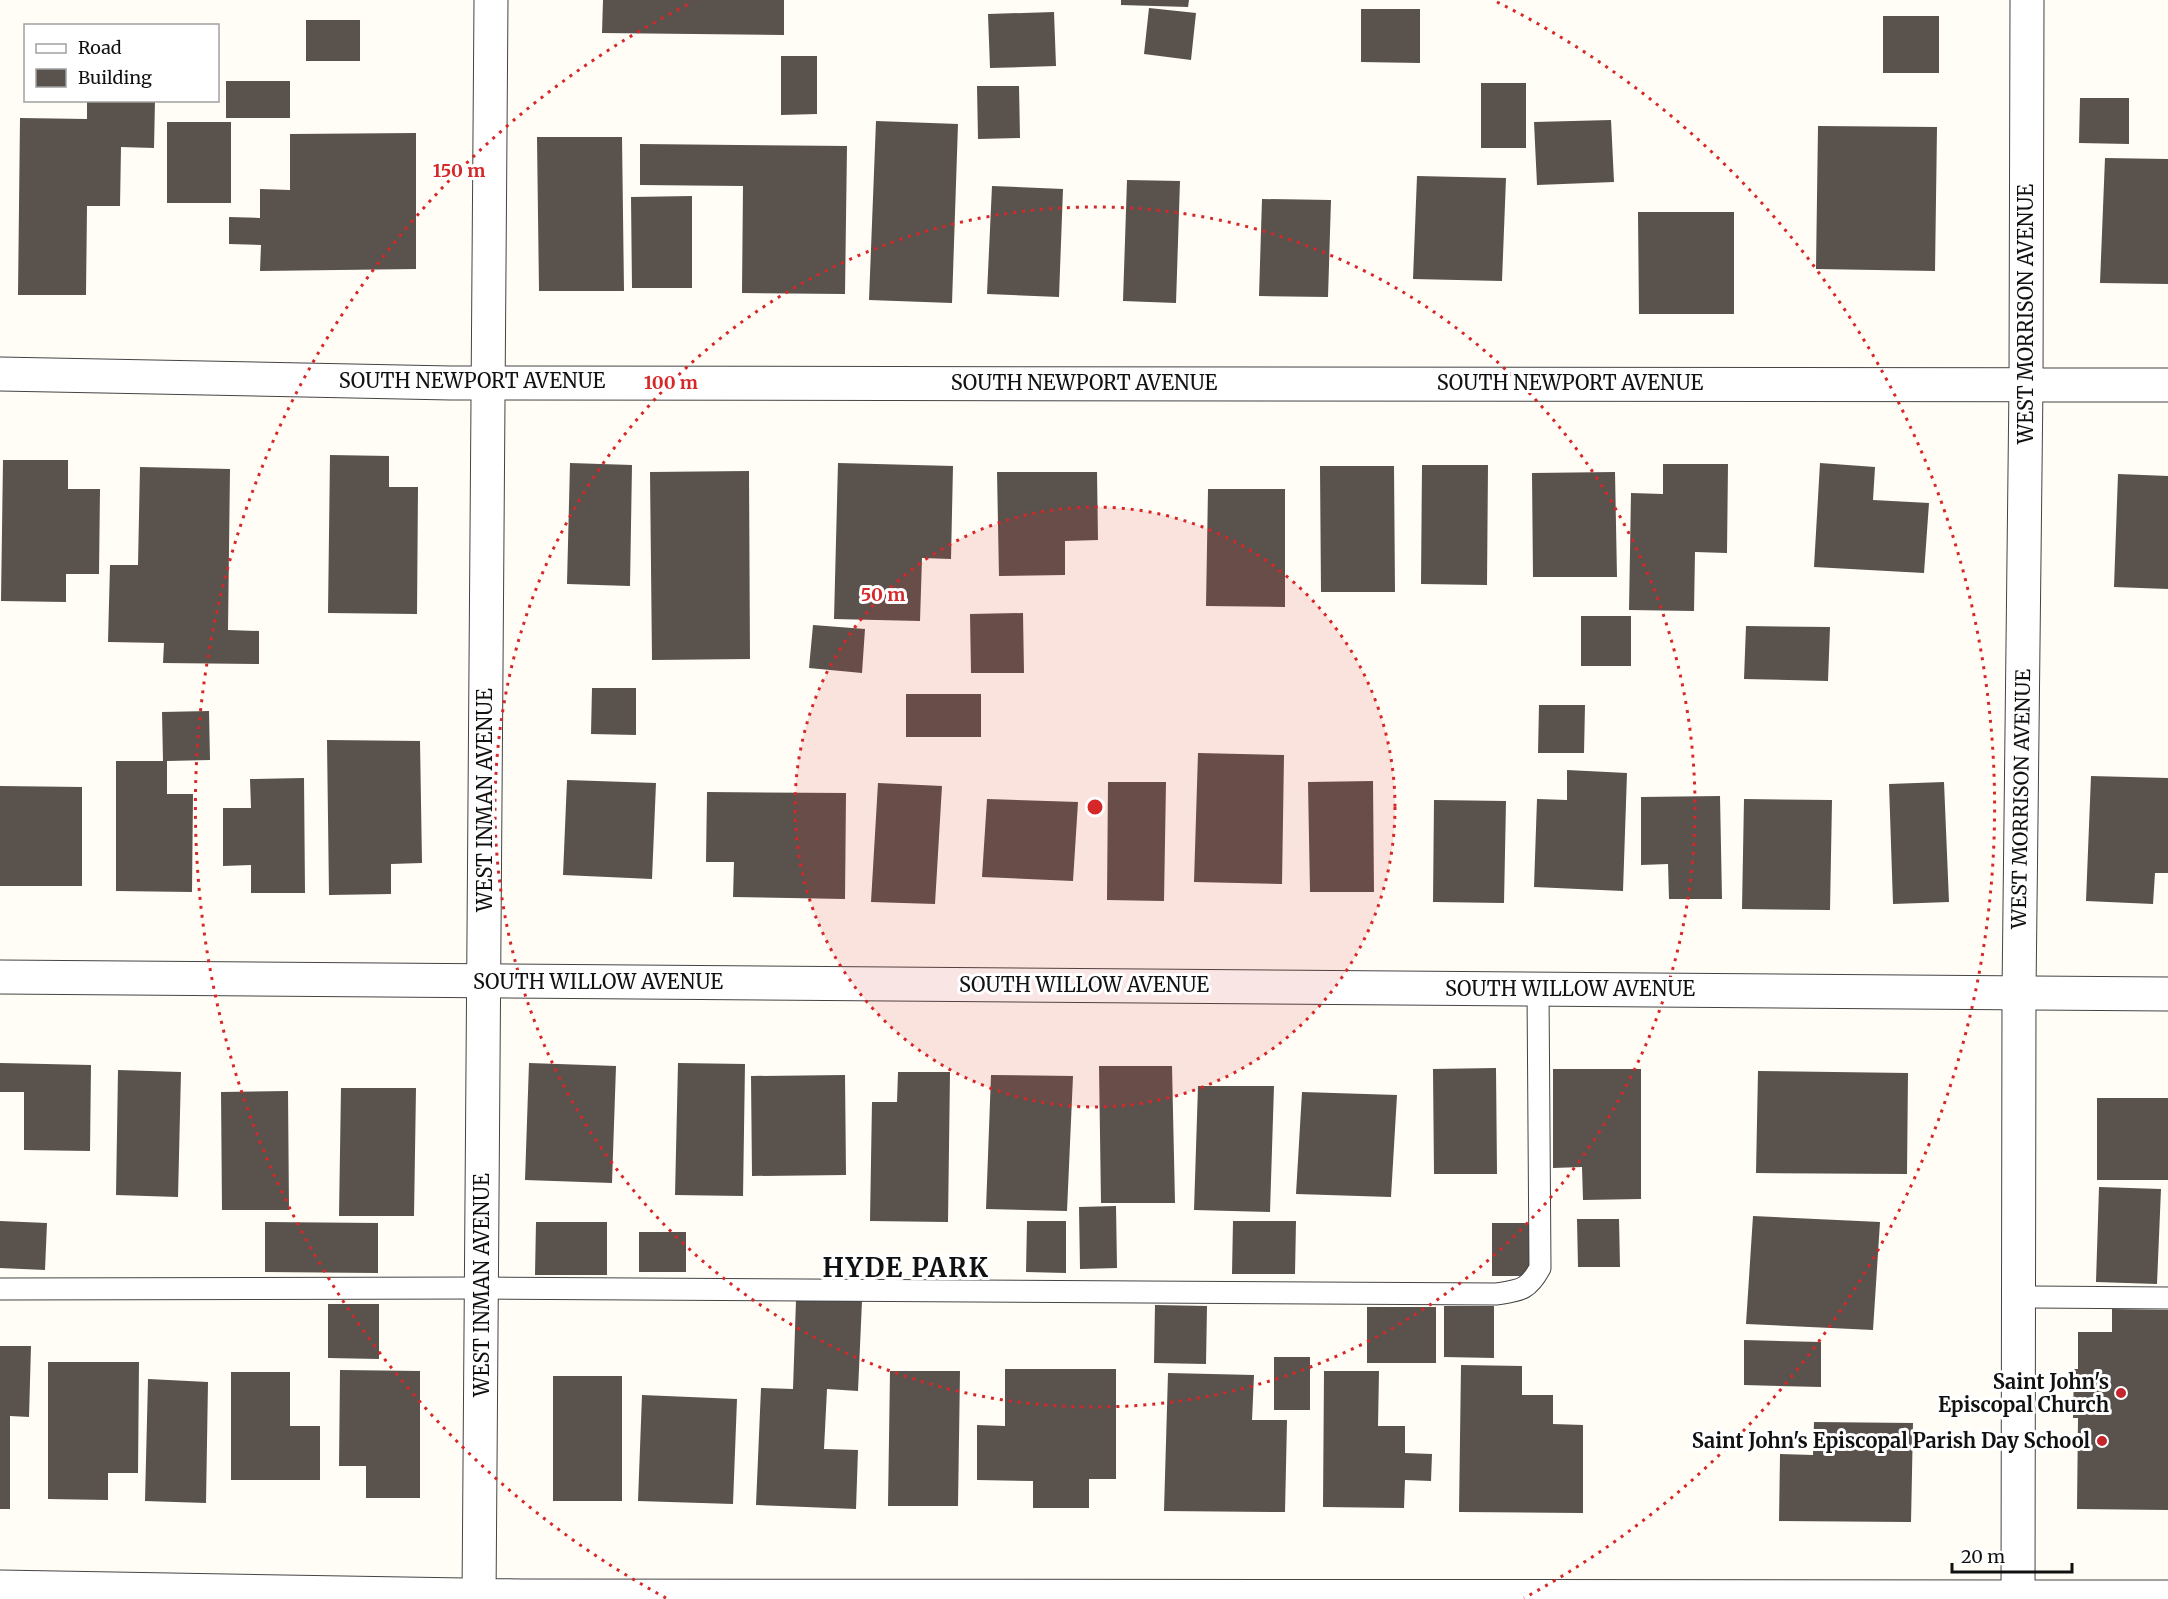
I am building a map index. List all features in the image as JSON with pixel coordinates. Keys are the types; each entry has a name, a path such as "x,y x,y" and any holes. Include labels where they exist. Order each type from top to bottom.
{"street":[{"name":"WEST INMAN AVENUE","path":"479,1597 491,0"},
{"name":"WEST MORRISON AVENUE","path":"2018,1598 2019,993 2026,384 2027,0"},
{"name":"SOUTH NEWPORT AVENUE","path":"0,374 488,382 2168,385"},
{"name":"SOUTH WILLOW AVENUE","path":"0,977 2168,993"},
{"path":"0,1587 479,1597 2168,1597"}],"lane":[{"path":"0,1289 482,1288 1485,1294 1513,1291 1532,1284 1540,1268 1538,989"},
{"path":"2018,1297 2168,1298"}],"building":[{"path":"603,0 784,0 784,35 602,33"},
{"path":"1121,0 1189,0 1188,7 1121,5"},
{"path":"1149,8 1196,13 1191,60 1144,54"},
{"path":"1361,9 1420,9 1420,63 1361,62"},
{"path":"1054,12 1056,66 990,68 988,14"},
{"path":"1883,16 1939,16 1939,73 1883,73"},
{"path":"306,20 360,20 360,61 306,61"},
{"path":"781,56 817,56 817,114 781,115"},
{"path":"226,81 290,81 290,118 226,118"},
{"path":"1481,83 1526,83 1526,148 1481,148"},
{"path":"977,86 1019,86 1020,138 978,139"},
{"path":"2080,98 2129,98 2129,144 2079,143"},
{"path":"87,102 155,102 154,148 121,147 120,206 87,206 86,295 18,295 20,118 87,119"},
{"path":"1611,120 1614,182 1537,185 1534,122"},
{"path":"876,121 958,124 952,303 869,300"},
{"path":"167,122 231,122 231,203 167,203"},
{"path":"1818,126 1937,127 1935,271 1816,269"},
{"path":"416,133 416,269 260,271 261,245 229,244 229,217 260,218 260,189 290,190 290,134"},
{"path":"537,137 622,137 624,291 539,291"},
{"path":"640,144 847,146 845,294 742,293 743,186 640,185"},
{"path":"2105,158 2168,159 2168,284 2100,283"},
{"path":"1417,176 1506,178 1502,281 1413,279"},
{"path":"1127,180 1180,181 1176,303 1123,301"},
{"path":"992,186 1063,189 1059,297 987,294"},
{"path":"692,196 692,288 632,288 631,197"},
{"path":"1262,199 1331,200 1328,297 1259,296"},
{"path":"1638,212 1734,212 1734,314 1639,314"},
{"path":"330,455 389,456 389,487 418,487 417,614 328,613"},
{"path":"3,460 68,460 68,489 100,489 99,574 66,574 66,602 1,601"},
{"path":"570,463 632,465 630,586 567,584"},
{"path":"838,463 953,466 951,559 922,558 920,621 834,619"},
{"path":"1820,463 1875,467 1873,500 1929,503 1924,573 1814,567"},
{"path":"1663,464 1728,464 1727,553 1695,552 1694,611 1629,610 1631,493 1663,494"},
{"path":"1422,465 1488,465 1487,585 1421,584"},
{"path":"1320,466 1394,466 1395,592 1321,592"},
{"path":"140,467 230,469 228,630 259,631 259,664 163,663 164,643 108,642 110,565 138,565"},
{"path":"749,471 750,659 652,660 650,472"},
{"path":"997,472 1097,472 1098,540 1065,541 1065,575 999,576"},
{"path":"1615,472 1617,577 1533,577 1532,473"},
{"path":"2118,474 2168,476 2168,589 2114,587"},
{"path":"1208,489 1285,489 1285,607 1206,606"},
{"path":"1023,613 1024,673 971,673 970,614"},
{"path":"1581,616 1631,616 1631,666 1581,666"},
{"path":"813,625 865,629 862,673 809,668"},
{"path":"1746,626 1830,627 1828,681 1744,679"},
{"path":"592,688 636,688 636,735 591,734"},
{"path":"906,694 981,694 981,737 906,737"},
{"path":"1539,705 1585,705 1584,753 1538,753"},
{"path":"209,711 210,760 167,761 167,794 193,794 192,892 116,891 116,761 163,761 162,712"},
{"path":"327,740 420,741 422,863 391,864 391,894 329,895"},
{"path":"1198,753 1284,755 1282,884 1194,882"},
{"path":"1567,770 1627,773 1623,891 1534,887 1537,799 1567,800"},
{"path":"2091,776 2168,778 2168,873 2155,873 2153,904 2086,901"},
{"path":"304,778 305,893 251,893 251,865 223,866 223,808 251,808 250,779"},
{"path":"567,780 656,783 652,879 563,875"},
{"path":"1373,781 1374,892 1310,892 1308,782"},
{"path":"1108,782 1166,782 1164,901 1107,900"},
{"path":"1944,782 1949,902 1893,904 1889,784"},
{"path":"878,783 942,786 935,904 871,902"},
{"path":"0,786 82,787 82,886 0,886"},
{"path":"707,792 846,793 845,899 733,897 734,862 706,862"},
{"path":"1720,796 1722,899 1669,899 1668,864 1641,865 1641,797"},
{"path":"987,799 1078,802 1073,881 982,877"},
{"path":"1744,799 1832,800 1830,910 1742,909"},
{"path":"1434,800 1506,801 1504,903 1433,902"},
{"path":"0,1063 91,1065 90,1151 24,1150 24,1092 0,1092"},
{"path":"529,1063 616,1066 612,1183 525,1180"},
{"path":"678,1063 745,1064 743,1196 675,1195"},
{"path":"1099,1066 1172,1066 1175,1203 1101,1203"},
{"path":"1496,1068 1497,1174 1434,1174 1433,1069"},
{"path":"1553,1069 1641,1069 1641,1199 1583,1200 1582,1167 1553,1168"},
{"path":"118,1070 181,1072 178,1197 116,1195"},
{"path":"1758,1071 1908,1073 1907,1174 1756,1173"},
{"path":"898,1072 950,1072 948,1222 870,1221 872,1102 897,1102"},
{"path":"845,1075 846,1175 752,1176 751,1076"},
{"path":"991,1075 1073,1076 1067,1211 986,1209"},
{"path":"1198,1086 1274,1086 1270,1212 1194,1210"},
{"path":"341,1088 416,1088 414,1216 339,1216"},
{"path":"288,1091 289,1210 222,1210 221,1092"},
{"path":"1302,1092 1397,1095 1391,1197 1296,1194"},
{"path":"2097,1098 2168,1098 2168,1180 2097,1180"},
{"path":"2099,1187 2161,1189 2157,1284 2096,1282"},
{"path":"1116,1206 1117,1268 1080,1269 1079,1207"},
{"path":"1753,1216 1880,1222 1873,1330 1746,1324"},
{"path":"1577,1219 1619,1219 1620,1267 1578,1267"},
{"path":"0,1221 47,1223 45,1270 0,1268"},
{"path":"1027,1221 1066,1221 1066,1273 1026,1272"},
{"path":"1233,1221 1296,1221 1295,1274 1232,1274"},
{"path":"265,1222 378,1223 378,1273 265,1272"},
{"path":"536,1222 607,1222 607,1275 535,1275"},
{"path":"1492,1223 1532,1223 1532,1276 1492,1276"},
{"path":"639,1232 686,1232 686,1272 639,1272"},
{"path":"796,1300 862,1301 858,1391 827,1389 824,1449 858,1450 856,1509 756,1505 761,1388 793,1389"},
{"path":"328,1304 379,1304 379,1359 328,1358"},
{"path":"1155,1305 1207,1306 1206,1364 1154,1363"},
{"path":"1444,1306 1494,1306 1494,1358 1444,1357"},
{"path":"1367,1307 1436,1307 1436,1363 1367,1363"},
{"name":"Saint John's Episcopal Church","path":"2112,1309 2168,1310 2168,1510 2077,1509 2078,1418 2073,1418 2074,1369 2078,1369 2078,1332 2112,1332"},
{"path":"1744,1340 1821,1342 1821,1387 1744,1385"},
{"path":"0,1346 31,1346 29,1417 10,1416 10,1509 0,1509"},
{"path":"1274,1357 1310,1357 1310,1410 1274,1410"},
{"path":"48,1362 139,1362 138,1473 108,1473 108,1500 48,1499"},
{"path":"1461,1365 1522,1366 1522,1395 1553,1395 1553,1424 1583,1425 1583,1513 1459,1512"},
{"path":"1005,1369 1116,1369 1116,1479 1089,1479 1089,1508 1033,1508 1033,1481 977,1480 977,1425 1005,1426"},
{"path":"340,1370 420,1371 420,1498 366,1498 366,1466 339,1466"},
{"path":"890,1371 960,1371 958,1506 888,1506"},
{"path":"1324,1371 1379,1371 1378,1426 1405,1426 1405,1453 1432,1454 1431,1481 1405,1480 1404,1508 1323,1507"},
{"path":"231,1372 290,1372 290,1426 320,1426 320,1480 231,1480"},
{"path":"1168,1373 1254,1375 1252,1420 1287,1420 1285,1512 1164,1511"},
{"path":"553,1376 622,1376 622,1501 553,1501"},
{"path":"148,1379 208,1382 206,1503 145,1501"},
{"path":"642,1395 737,1399 733,1504 638,1501"},
{"path":"1814,1422 1913,1423 1911,1522 1779,1521 1780,1454 1813,1455"}],"place":[{"name":"Saint John's Episcopal Church","path":"2121,1393"},
{"name":"Saint John's Episcopal Parish Day School","path":"2102,1441"}],"district":[{"name":"HYDE PARK","path":"906,1268"}]}
